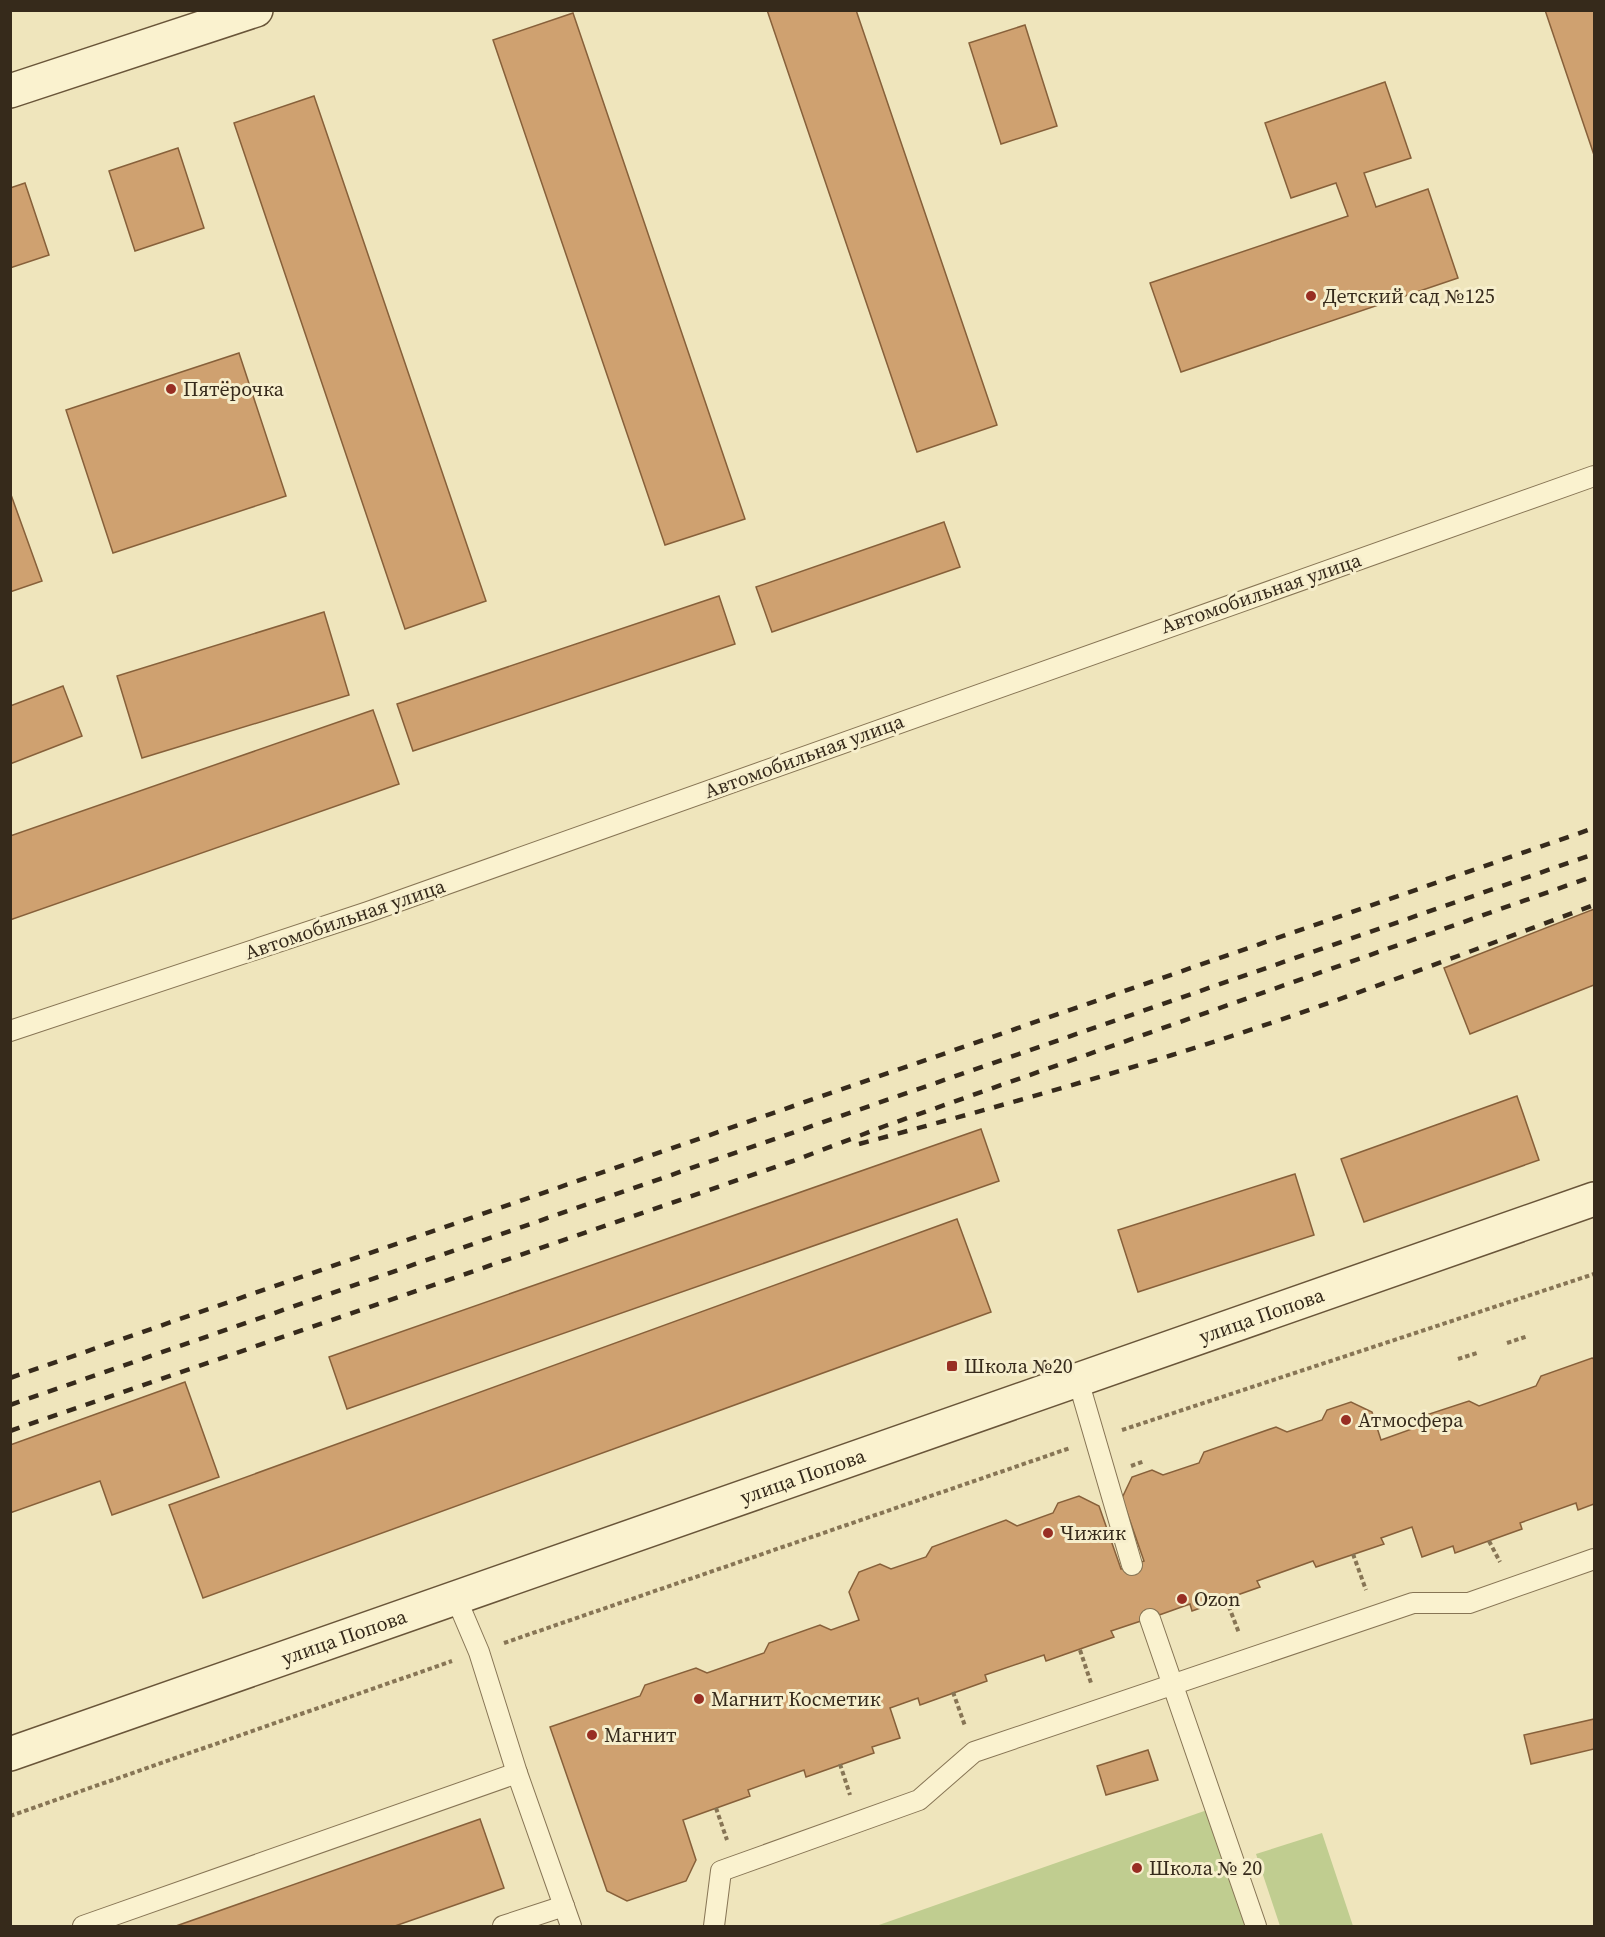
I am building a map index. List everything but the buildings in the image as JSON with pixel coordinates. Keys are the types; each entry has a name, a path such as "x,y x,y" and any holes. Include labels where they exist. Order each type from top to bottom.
{"street":[{"path":"10,91 256,10"},
{"name":"улица Попова","path":"10,1754 1594,1200"}],"lane":[{"name":"Автомобильная улица","path":"10,1031 380,908 1594,476"},
{"path":"1078,1380 1132,1565"},
{"path":"714,1926 721,1871 919,1800 974,1752 1413,1603 1469,1603 1594,1559"},
{"path":"456,1598 478,1652 517,1773 571,1926"},
{"path":"1150,1619 1256,1926"},
{"path":"83,1926 517,1773"},
{"path":"503,1926 564,1906"}],"path":[{"path":"10,1816 1094,1440 1594,1274"},
{"path":"1507,1343 1528,1336"},
{"path":"1458,1359 1477,1353"},
{"path":"1353,1554 1376,1616"},
{"path":"1226,1599 1248,1659"},
{"path":"953,1692 974,1752"}],"green space":[{"name":"Школа № 20","path":"1210,1809 1248,1926 876,1926"},
{"path":"1322,1833 1353,1926 1280,1926 1256,1854"}],"railway":[{"path":"10,1378 1594,828"},
{"path":"10,1405 1594,854"},
{"path":"10,1431 793,1161 885,1126 1594,876"},
{"path":"859,1144 1055,1090 1225,1038 1385,983 1594,905"}],"place":[{"name":"Детский сад №125","path":"1311,296"},
{"name":"Пятёрочка","path":"171,389"},
{"name":"Школа №20","path":"952,1366"},
{"name":"Атмосфера","path":"1346,1420"},
{"name":"Чижик","path":"1048,1533"},
{"name":"Ozon","path":"1182,1599"},
{"name":"Магнит Косметик","path":"699,1699"},
{"name":"Магнит","path":"592,1735"},
{"name":"Школа № 20","path":"1137,1868"}]}
